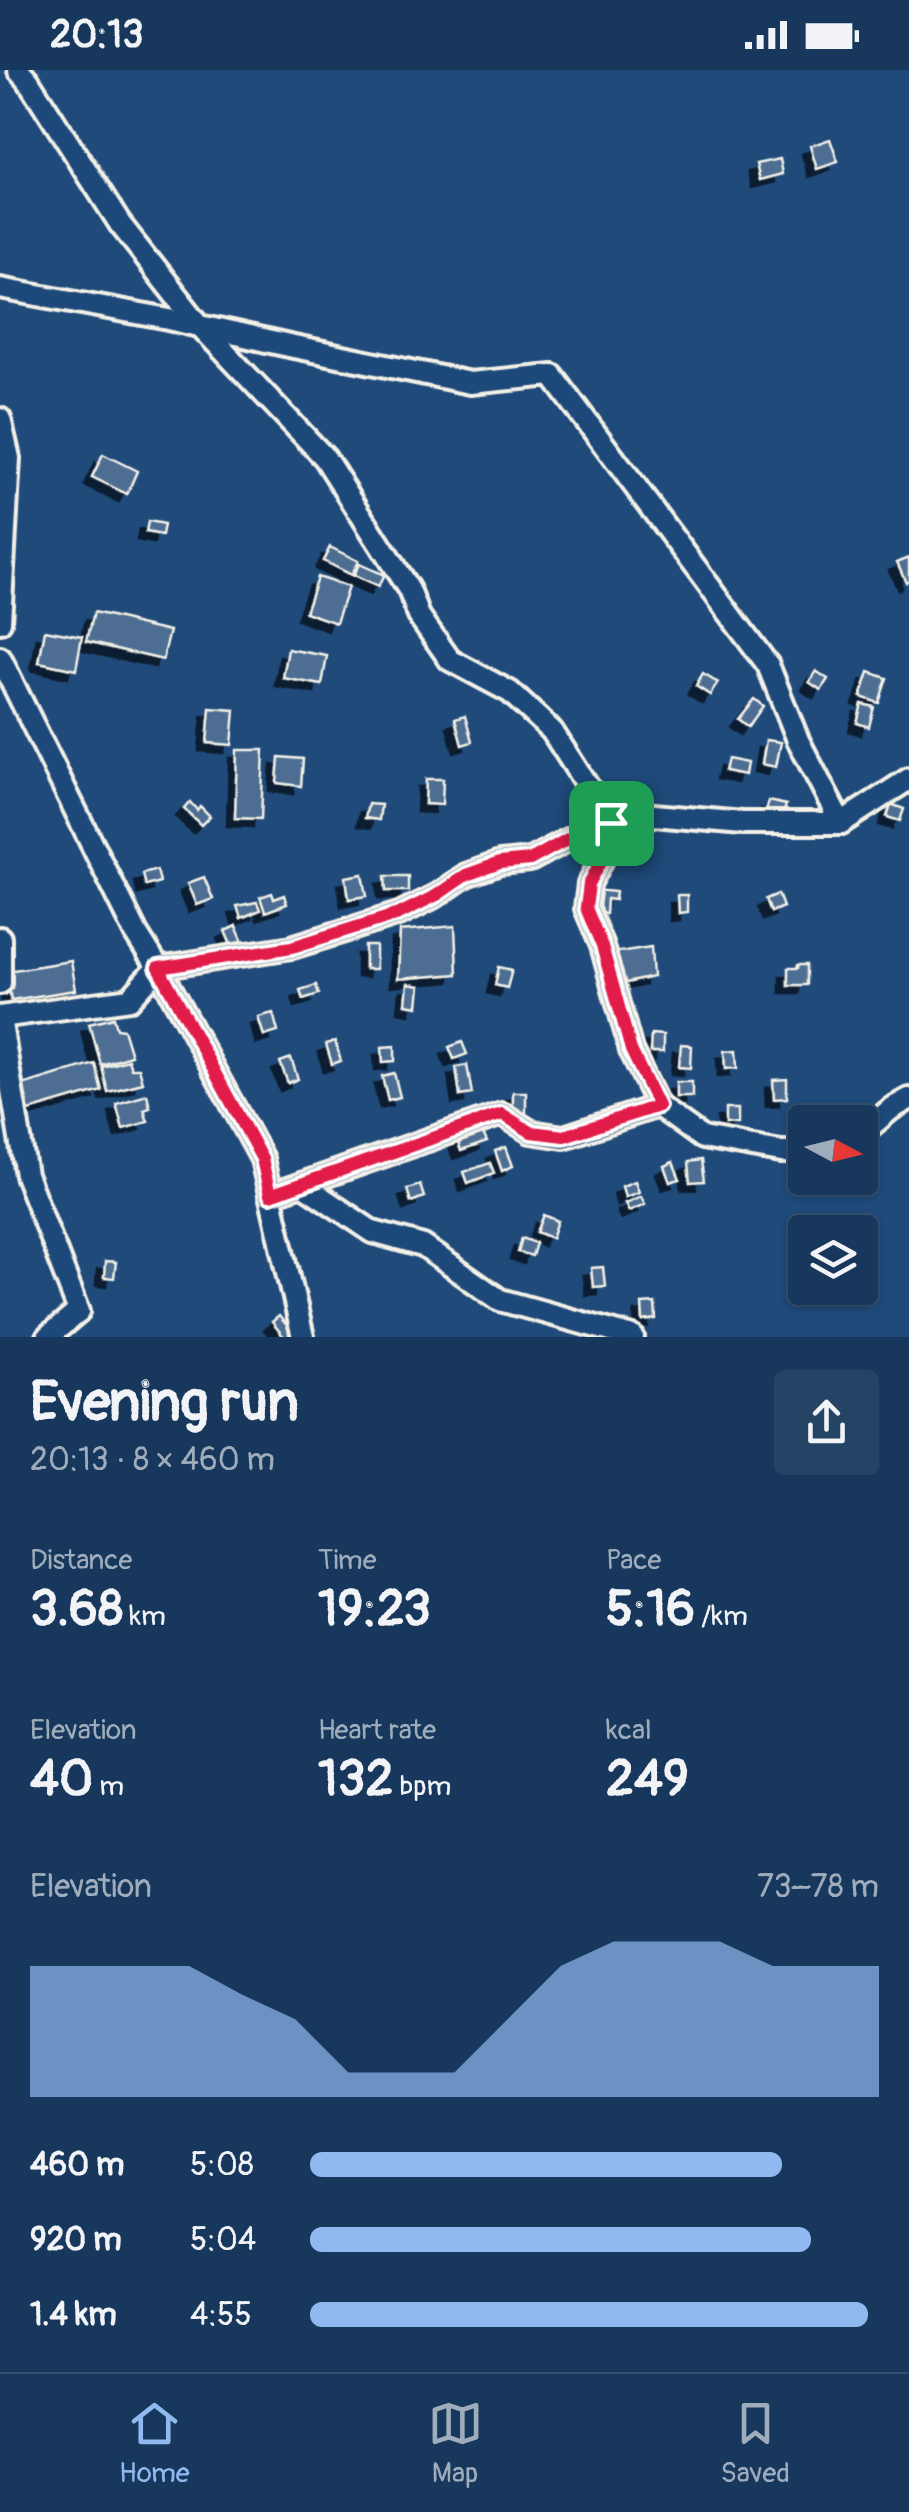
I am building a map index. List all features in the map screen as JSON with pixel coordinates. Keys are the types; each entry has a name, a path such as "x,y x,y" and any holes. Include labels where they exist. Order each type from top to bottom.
{"street":[{"path":"18,70 120,224 201,326 324,458 410,590 419,616 450,660 510,692 552,731 617,821"},
{"path":"0,288 470,383 552,375 768,665 798,740 841,823"},
{"path":"0,419 9,458 0,622"},
{"path":"0,658 136,933 262,1159 303,1337"},
{"path":"48,1337 79,1310 26,1175 0,1018 130,999 158,968 292,947 399,914 466,875 500,863 530,860 584,830 642,814 743,823 841,823 909,779"},
{"path":"617,821 589,884 586,908 602,946 631,1050 658,1106 702,1138 788,1152"},
{"path":"0,938 0,983"},
{"path":"878,1120 909,1099"},
{"path":"270,1195 502,1114 531,1132 564,1136 658,1106"},
{"path":"302,1184 372,1232 423,1246 500,1300 633,1337"}],"building":[{"path":"830,139 838,162 817,169 810,146"},
{"path":"780,159 783,174 760,180 756,164"},
{"path":"103,454 137,471 127,494 92,477"},
{"path":"147,522 163,525 161,536 145,533"},
{"path":"330,547 358,561 351,575 323,561"},
{"path":"909,557 909,580 906,582 897,562"},
{"path":"359,564 384,575 378,587 353,576"},
{"path":"317,577 348,587 336,623 305,612"},
{"path":"93,613 170,631 163,660 86,642"},
{"path":"45,630 82,637 76,670 39,662"},
{"path":"288,649 327,656 322,685 283,678"},
{"path":"816,671 828,679 821,690 809,682"},
{"path":"869,672 887,678 879,703 861,697"},
{"path":"703,674 718,683 710,695 696,686"},
{"path":"754,699 763,706 748,727 738,719"},
{"path":"862,704 874,707 869,727 857,723"},
{"path":"210,708 235,710 232,745 207,743"},
{"path":"465,716 472,742 462,745 455,719"},
{"path":"766,740 781,742 776,767 762,764"},
{"path":"237,750 264,750 261,819 235,818"},
{"path":"279,757 303,759 301,786 277,783"},
{"path":"727,759 747,763 745,775 724,771"},
{"path":"426,779 443,779 442,805 425,804"},
{"path":"769,801 786,805 783,815 766,811"},
{"path":"190,802 210,816 201,825 184,809"},
{"path":"368,804 381,805 379,820 365,818"},
{"path":"891,804 904,809 900,821 887,817"},
{"path":"156,870 159,882 144,886 141,874"},
{"path":"363,874 367,896 349,899 346,877"},
{"path":"385,876 408,876 408,891 386,891"},
{"path":"204,877 213,899 197,905 188,883"},
{"path":"595,890 616,892 615,900 607,899 606,914 592,913"},
{"path":"272,893 274,899 284,895 287,904 265,912 260,897"},
{"path":"778,894 783,907 771,912 766,899"},
{"path":"677,895 687,895 687,912 678,913"},
{"path":"257,902 260,910 241,918 237,906"},
{"path":"236,926 243,942 232,947 225,931"},
{"path":"455,926 457,974 398,979 400,931"},
{"path":"365,946 376,946 376,969 365,969"},
{"path":"651,947 653,977 617,985 612,953"},
{"path":"71,961 76,990 11,1000 7,971"},
{"path":"807,965 807,985 788,985 788,968"},
{"path":"499,967 512,970 507,988 495,985"},
{"path":"408,984 420,986 418,1006 406,1004"},
{"path":"316,985 319,994 303,999 300,990"},
{"path":"273,1013 278,1032 264,1036 258,1017"},
{"path":"113,1017 116,1028 123,1029 131,1055 100,1064 89,1023"},
{"path":"651,1034 663,1035 663,1052 650,1052"},
{"path":"335,1041 341,1061 332,1064 326,1044"},
{"path":"462,1042 467,1054 454,1059 449,1047"},
{"path":"681,1045 692,1046 691,1068 679,1067"},
{"path":"395,1046 395,1061 383,1062 382,1047"},
{"path":"737,1050 738,1068 726,1069 725,1051"},
{"path":"291,1058 298,1079 288,1083 280,1062"},
{"path":"128,1059 131,1068 139,1068 143,1082 107,1091 101,1066"},
{"path":"94,1063 101,1090 29,1111 22,1085"},
{"path":"467,1065 472,1094 460,1096 456,1067"},
{"path":"394,1073 400,1097 388,1100 382,1076"},
{"path":"787,1079 787,1098 774,1099 773,1080"},
{"path":"676,1082 692,1082 692,1097 676,1097"},
{"path":"513,1092 526,1092 526,1114 513,1114"},
{"path":"147,1094 150,1107 144,1109 148,1121 123,1128 116,1103"},
{"path":"725,1109 738,1109 738,1124 725,1125"},
{"path":"482,1131 487,1142 461,1151 457,1140"},
{"path":"506,1147 513,1166 502,1171 495,1151"},
{"path":"701,1160 704,1181 690,1182 688,1162"},
{"path":"673,1162 680,1179 670,1182 664,1166"},
{"path":"490,1163 494,1173 468,1183 464,1172"},
{"path":"635,1181 639,1192 625,1197 622,1186"},
{"path":"420,1185 424,1197 411,1202 407,1189"},
{"path":"641,1196 645,1204 629,1211 625,1203"},
{"path":"544,1215 558,1221 552,1238 537,1232"},
{"path":"522,1238 536,1243 532,1256 518,1252"},
{"path":"105,1261 116,1262 114,1278 104,1277"},
{"path":"603,1267 605,1286 593,1287 591,1268"},
{"path":"655,1303 656,1319 643,1321 642,1304"},
{"path":"279,1316 293,1333 288,1337 272,1322"}],"route":[{"path":"623,820 589,884 586,908 602,946 631,1050 658,1106 564,1136 531,1132 502,1114 270,1195 262,1159 158,968 292,947 399,914 466,875 500,863 530,860 584,830 611,823 623,820"}]}
